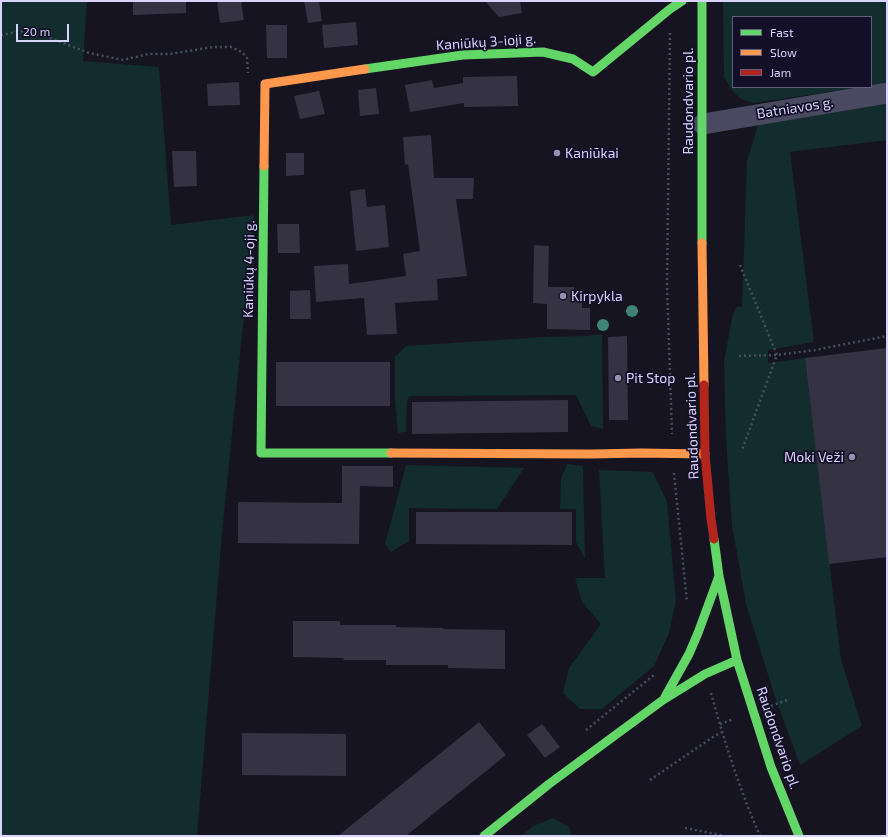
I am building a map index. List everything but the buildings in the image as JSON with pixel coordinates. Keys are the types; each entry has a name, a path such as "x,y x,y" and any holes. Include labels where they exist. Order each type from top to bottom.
{"main road":[{"name":"Kaniūkų 3-ioji g.","path":"265,84 463,56 543,52 573,59 593,72 670,9 682,1"},
{"name":"Raudondvario pl.","path":"702,1 702,292 705,454 711,519 719,576 737,660 771,767 799,836"},
{"name":"Kaniūkų 4-oji g.","path":"265,84 261,453 672,453"},
{"path":"672,453 705,454"},
{"path":"663,700 689,654 719,576"},
{"path":"484,836 549,784 663,700 705,674 737,660"}],"street":[{"name":"Batniavos g.","path":"703,124 887,93"}],"path":[{"path":"670,9 667,285 672,453 688,603"},
{"path":"1,35 23,31 45,36 89,53 123,60 148,54 170,54 213,47 231,47 242,52 247,58 249,82 265,84"},
{"path":"740,265 777,355 742,450"},
{"path":"739,356 777,355 815,350 887,336"},
{"path":"584,732 655,674"},
{"path":"720,724 749,812 760,836"},
{"path":"650,780 722,732"},
{"path":"685,828 723,836"}],"green space":[{"path":"1,1 87,1 83,61 159,67 171,225 254,215 222,533 197,836 1,836"},
{"path":"723,1 887,1 887,83 872,86 872,16 732,16 732,88 856,88 753,103 741,99 731,89 724,77"},
{"path":"887,103 887,140 790,152 814,342 768,350 768,363 805,358 841,660 862,726 800,765 775,697 746,604 732,525 726,439 724,361 732,318 736,307 742,307 747,161 758,125"},
{"path":"602,334 603,429 591,426 576,395 409,396 407,402 406,432 398,433 395,400 395,357 406,346"},
{"path":"567,464 583,466 585,559 576,542 576,509 560,509 561,479"},
{"path":"406,465 524,468 497,509 409,508 409,541 391,552 385,544"},
{"path":"599,470 653,472 667,502 676,601 669,633 654,666 602,709 580,709 563,693 569,668 601,624 582,602 575,578 605,578"},
{"path":"553,818 569,827 572,836 521,836 533,826"}],"traffic: fast":[{"path":"365,69 463,55 543,52 573,59 593,72 670,9 682,1"},
{"path":"702,1 702,243"},
{"path":"264,166 261,453 391,453"},
{"path":"714,539 719,576 737,660 771,767 799,836"},
{"path":"665,697 689,654 719,576"},
{"path":"484,836 549,784 663,700 705,674 737,660"}],"traffic: slow":[{"path":"264,166 265,84 365,69"},
{"path":"702,243 704,385"},
{"path":"391,453 705,454"}],"traffic: jam":[{"path":"704,385 705,454 714,539"}],"place":[{"name":"Kaniūkai","path":"557,153"},
{"name":"Kirpykla","path":"563,296"},
{"name":"Pit Stop","path":"618,378"},
{"name":"Moki Veži","path":"852,457"}]}
